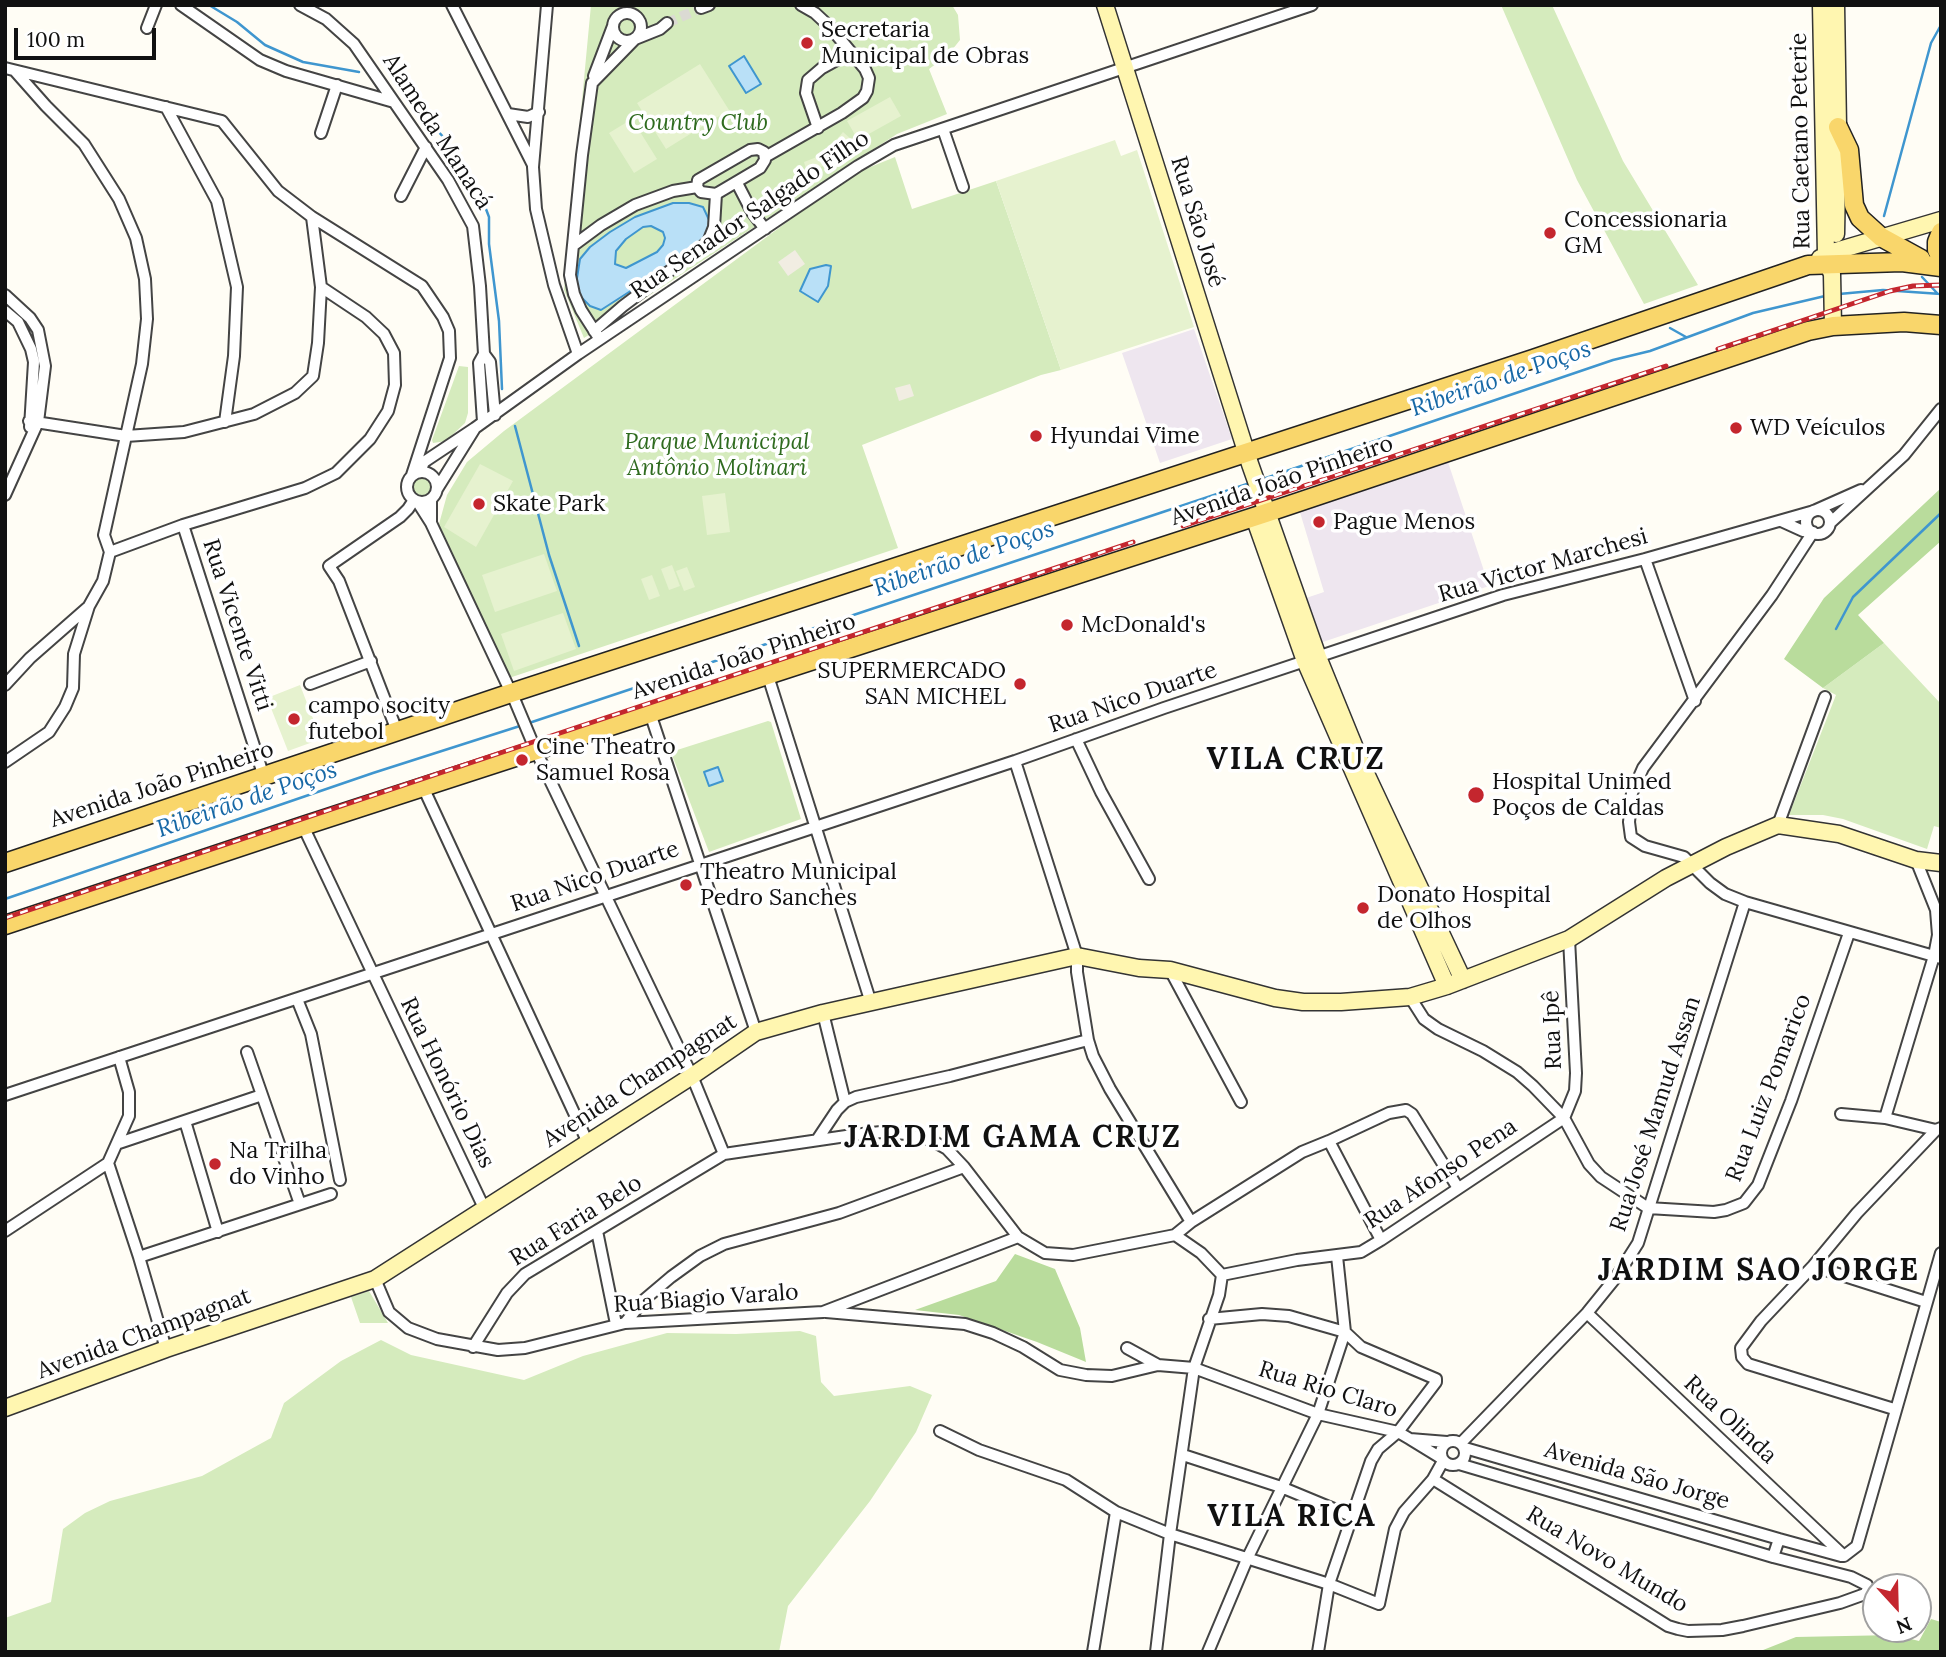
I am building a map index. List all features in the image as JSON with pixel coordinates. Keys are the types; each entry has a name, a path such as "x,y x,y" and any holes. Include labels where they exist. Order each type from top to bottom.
{"main road":[{"path":"1838,127 1849,150 1854,205 1860,218 1881,237 1911,255 1941,267"},
{"path":"1941,232 1937,250 1941,257"},
{"path":"1829,264 1902,262 1941,267"},
{"name":"Avenida João Pinheiro","path":"5,863 397,731 514,700 1248,459 1546,355 1829,264"},
{"name":"Avenida João Pinheiro","path":"5,925 423,787 532,743 650,713 768,676 1827,322 1941,325"}],"street":[{"path":"147,28 156,5"},
{"path":"181,5 260,61 394,102"},
{"name":"Alameda Manacá","path":"300,5 326,19 354,44 448,180 473,226 484,354 479,363 479,425"},
{"path":"452,5 533,167"},
{"path":"547,5 533,167 536,209 554,285 578,354"},
{"path":"618,5 614,32 627,41 660,29 667,23"},
{"path":"765,157 761,149 750,150 700,178 697,187 701,192 716,194 737,183 760,168 765,157 818,128 866,95 869,86 868,74 851,52 814,9 801,5"},
{"name":"Rua São José","path":"1105,5 1248,459 1261,509 1311,659 1356,768 1405,870"},
{"name":"Rua Senador Salgado Filho","path":"416,474 424,462 495,415 578,354 597,336 894,145 1125,69 1294,8 1312,5"},
{"name":"Rua Caetano Peterie","path":"1821,5 1829,264"},
{"name":"Rua Caetano Peterie","path":"1827,322 1838,127 1836,5"},
{"path":"592,83 640,32 641,23 633,10 615,21 592,83 582,155 570,275 574,294 597,336 623,306 708,242 714,227 716,194"},
{"path":"818,128 806,93 808,80 822,68 851,52"},
{"path":"10,70 222,121 278,191 312,217 422,286 443,317 449,331 450,358 416,474 407,488 431,523 532,743 692,1076 724,1154 881,1132 907,1134 947,1149 1018,1237 1045,1252 1073,1255 1175,1235 1191,1222 1303,1152 1389,1112 1406,1110 1412,1114 1458,1188"},
{"path":"5,762 49,732 73,688 74,654 89,606 103,581 110,552 104,535 142,364 147,319 145,279 136,238 119,199 84,144 10,70"},
{"path":"321,133 337,85"},
{"path":"166,107 217,201 237,287 233,356 225,422"},
{"path":"508,114 528,117 539,112"},
{"path":"943,129 963,187"},
{"path":"401,195 426,147"},
{"path":"737,183 752,212 765,229"},
{"path":"574,245 635,205 673,191 697,187"},
{"path":"34,422 126,436 184,432 254,414 296,393 313,376 318,343 321,287 312,217"},
{"name":"Avenida João Pinheiro","path":"1829,264 1881,237 1941,220"},
{"path":"110,552 183,525 305,488 336,473 370,439 388,411 395,386 394,353 384,334 366,317 321,287"},
{"path":"5,295 30,318 43,346 45,366 31,434 5,495"},
{"path":"5,311 18,322 31,349 34,422"},
{"name":"Alameda Manacá","path":"484,354 490,362 495,415"},
{"path":"1781,521 1813,532 1824,532 1830,523 1904,455 1941,409"},
{"path":"415,500 427,501 434,494 479,425"},
{"path":"416,474 433,476 431,523"},
{"name":"Rua Victor Marchesi","path":"1311,659 1503,596 1781,521 1815,510 1870,485"},
{"path":"397,731 339,581 328,566 400,516 415,500"},
{"path":"1813,532 1807,526 1807,520 1815,510 1828,514 1830,523"},
{"name":"Rua Vicente Vitti","path":"183,525 264,777"},
{"path":"1798,528 1804,546"},
{"path":"1813,532 1772,595 1643,768 1632,793 1630,834 1634,841 1684,857 1710,883 1725,894 1745,902 1938,957"},
{"path":"1645,559 1695,701"},
{"path":"5,685 30,658 89,606"},
{"name":"Rua Nico Duarte","path":"5,1095 1015,761 1311,659"},
{"path":"310,684 371,661"},
{"path":"768,676 871,1003"},
{"path":"1825,697 1778,825 1839,834 1916,860 1941,863"},
{"path":"650,713 756,1032"},
{"path":"1076,739 1101,792 1149,880"},
{"path":"1015,761 1077,956 1077,972 1093,1056 1110,1089 1191,1222"},
{"path":"423,787 588,1143"},
{"name":"Rua Honório Dias","path":"303,825 485,1210"},
{"name":"Avenida Champagnat","path":"5,1408 166,1349 375,1279 692,1076 756,1032 823,1013 1077,956 1139,968 1170,970 1275,998 1303,1002 1410,997 1464,980 1569,939 1666,878 1726,847 1778,825"},
{"path":"1885,1118 1938,957 1937,910 1916,860"},
{"path":"1405,870 1464,980"},
{"path":"1405,870 1447,986"},
{"name":"Rua José Mamud Assan","path":"1463,1446 1587,1314 1617,1276 1638,1243 1745,902"},
{"name":"Rua Luiz Pomarico","path":"1648,1208 1714,1212 1737,1207 1751,1196 1758,1185 1791,1101 1849,933"},
{"name":"Rua Ipê","path":"1564,1118 1575,1091 1576,1073 1569,939"},
{"path":"1170,970 1241,1102"},
{"path":"1410,997 1424,1019 1438,1029 1483,1051 1517,1072 1564,1118 1594,1171 1648,1208"},
{"path":"297,999 311,1034 340,1180"},
{"path":"823,1013 845,1102"},
{"path":"817,1140 845,1102 856,1097 1088,1040"},
{"path":"247,1052 300,1204"},
{"path":"5,1231 108,1163 130,1116 128,1092 119,1058"},
{"path":"119,1143 262,1095"},
{"path":"1841,1114 1885,1118 1938,1129"},
{"name":"Rua Afonso Pena","path":"1222,1275 1297,1260 1361,1252 1564,1118"},
{"path":"185,1121 218,1232"},
{"path":"1894,1409 1748,1364 1742,1357 1741,1348 1761,1321 1813,1266 1857,1213 1938,1129"},
{"path":"1329,1142 1381,1240"},
{"name":"Rua Faria Belo","path":"473,1347 507,1293 525,1274 724,1154"},
{"path":"108,1163 166,1349"},
{"path":"597,1231 620,1323 671,1277 700,1256 724,1244 839,1213 964,1167"},
{"path":"139,1257 331,1194"},
{"path":"1156,1652 1194,1368 1219,1295 1222,1275 1201,1253 1175,1235"},
{"name":"Rua Biagio Varalo","path":"375,1279 389,1312 408,1328 437,1339 498,1350 525,1348 620,1323 823,1312 1018,1237"},
{"path":"1844,1556 1857,1546 1894,1409 1941,1253"},
{"path":"1208,1652 1248,1557 1318,1414 1345,1332 1337,1256"},
{"path":"1813,1266 1926,1302"},
{"path":"823,1312 965,1324 1003,1338 1060,1370 1086,1375 1112,1376 1158,1365"},
{"path":"1209,1319 1279,1314 1345,1332 1362,1347 1434,1377 1436,1382 1398,1432 1378,1448 1374,1456 1329,1584 1318,1652"},
{"name":"Rua Olinda","path":"1587,1314 1844,1556"},
{"path":"1127,1348 1158,1365"},
{"name":"Rua Rio Claro","path":"1158,1365 1194,1368 1318,1414 1398,1432 1410,1439"},
{"path":"940,1431 979,1450 1066,1480 1116,1512 1170,1534 1329,1584 1379,1604 1395,1529 1404,1512 1433,1479 1442,1460 1440,1450 1447,1441"},
{"name":"Avenida São Jorge","path":"1410,1439 1454,1441 1463,1446 1844,1556"},
{"name":"Avenida São Jorge","path":"1410,1439 1449,1465 1459,1464 1773,1557 1851,1577"},
{"path":"1459,1464 1464,1458 1463,1446"},
{"path":"1183,1455 1281,1487 1351,1516"},
{"name":"Rua Novo Mundo","path":"1433,1479 1668,1626 1678,1629 1722,1630 1840,1603 1865,1594 1867,1585 1851,1577"},
{"path":"1093,1652 1116,1512"},
{"path":"1773,1557 1779,1539"}],"shaded area":[{"path":"795,250 805,264 788,276 778,262"},
{"path":"1194,329 1232,439 1160,463 1122,353"},
{"path":"910,384 914,396 899,401 895,388"},
{"path":"1447,459 1489,586 1320,643 1303,599 1324,592 1299,509"}],"green space":[{"name":"Country Club","path":"591,5 952,5 958,15 960,40 948,55 929,69 947,114 897,134 584,338 564,290"},
{"path":"1501,5 1552,5 1623,161 1698,285 1644,304 1577,180"},
{"path":"700,64 729,110 666,149 637,103"},
{"path":"890,97 901,116 858,140 847,121"},
{"path":"632,119 657,159 634,173 609,133"},
{"path":"843,132 851,139 835,158 827,151"},
{"path":"1115,140 1121,156 1137,150 1194,327 1061,370 996,181"},
{"path":"827,153 831,163 807,172 804,162"},
{"name":"Parque Municipal Antônio Molinari","path":"895,157 912,209 996,181 1061,370 1041,375 862,445 898,548 509,678 439,524 447,495 467,462 504,431 810,205 863,170"},
{"path":"459,366 468,367 468,413 465,423 446,441 433,443 432,440"},
{"name":"Skate Park","path":"480,464 513,481 476,547 444,527"},
{"path":"422,477 429,480 432,487 429,494 422,497 415,494 412,487 415,480"},
{"path":"1941,488 1941,541 1858,615 1884,643 1823,688 1784,659 1824,598"},
{"path":"725,493 730,532 707,535 702,496"},
{"path":"544,554 557,591 495,612 482,575"},
{"path":"672,565 680,586 669,590 661,569"},
{"path":"687,567 695,587 684,591 676,571"},
{"path":"652,575 660,596 649,600 641,579"},
{"path":"563,613 576,649 514,671 501,634"},
{"path":"1884,643 1941,704 1941,828 1934,826 1927,849 1843,819 1823,815 1789,815 1836,695 1823,688"},
{"name":"campo socity futebol","path":"300,685 321,739 288,751 267,698"},
{"path":"771,722 801,819 709,852 672,755 674,751"},
{"path":"1015,1254 1055,1269 1080,1328 1086,1362 959,1315 915,1310 996,1281"},
{"path":"369,1291 388,1323 360,1323 351,1297"},
{"path":"800,1331 816,1336 821,1382 834,1396 910,1386 932,1395 916,1432 870,1501 788,1606 779,1652 5,1652 5,1618 51,1602 63,1529 85,1513 110,1501 202,1476 271,1438 284,1403 341,1361 381,1340 411,1355 524,1380 583,1356 667,1333"},
{"path":"1932,1619 1941,1622 1941,1652 1758,1652 1796,1637 1862,1636 1862,1643 1932,1643"}],"water":[{"path":"744,56 761,84 746,93 729,66"},
{"path":"673,203 689,203 703,207 710,222 705,243 601,310 590,306 575,291 580,259 590,247 635,217","holes":["651,226 663,232 663,245 657,252 626,268 615,264 616,251 626,239 643,227"]},
{"path":"831,266 828,286 818,302 800,291 810,269"},
{"path":"718,767 723,781 709,786 704,772"}],"waterway":[{"path":"209,5 237,22 265,45 303,62 359,72"},
{"path":"1884,216 1931,43 1941,25"},
{"path":"404,93 445,139 478,188 489,217 489,244 499,321 502,389"},
{"path":"1922,277 1937,293"},
{"name":"Ribeirão de Poços","path":"1839,294 1883,290 1941,294"},
{"name":"Ribeirão de Poços","path":"1263,479 1613,360 1650,351 1753,313 1825,296"},
{"path":"1670,328 1686,337"},
{"path":"515,426 549,555 579,646"},
{"name":"Ribeirão de Poços","path":"529,723 1250,483"},
{"path":"1836,629 1853,597 1941,513"},
{"name":"Ribeirão de Poços","path":"5,899 373,773 523,725"}],"tunnel":[{"path":"667,23 701,8"}],"railway":[{"path":"1718,349 1890,291 1913,286 1941,285"},
{"path":"1183,526 1666,366"},
{"path":"5,918 1133,542"}],"place":[{"name":"Secretaria Municipal de Obras","path":"807,43"},
{"name":"Concessionaria GM","path":"1550,233"},
{"name":"WD Veículos","path":"1736,428"},
{"name":"Hyundai Vime","path":"1036,436"},
{"name":"Skate Park","path":"479,504"},
{"name":"Pague Menos","path":"1319,522"},
{"name":"McDonald's","path":"1067,625"},
{"name":"SUPERMERCADO SAN MICHEL","path":"1020,684"},
{"name":"campo socity futebol","path":"294,719"},
{"name":"Cine Theatro Samuel Rosa","path":"522,760"},
{"name":"Hospital Unimed Poços de Caldas","path":"1476,795"},
{"name":"Theatro Municipal Pedro Sanches","path":"686,885"},
{"name":"Donato Hospital de Olhos","path":"1363,908"},
{"name":"Na Trilha do Vinho","path":"215,1164"}],"district":[{"name":"VILA CRUZ","path":"1296,760"},
{"name":"JARDIM GAMA CRUZ","path":"1013,1138"},
{"name":"JARDIM SAO JORGE","path":"1759,1271"},
{"name":"VILA RICA","path":"1292,1517"}]}
